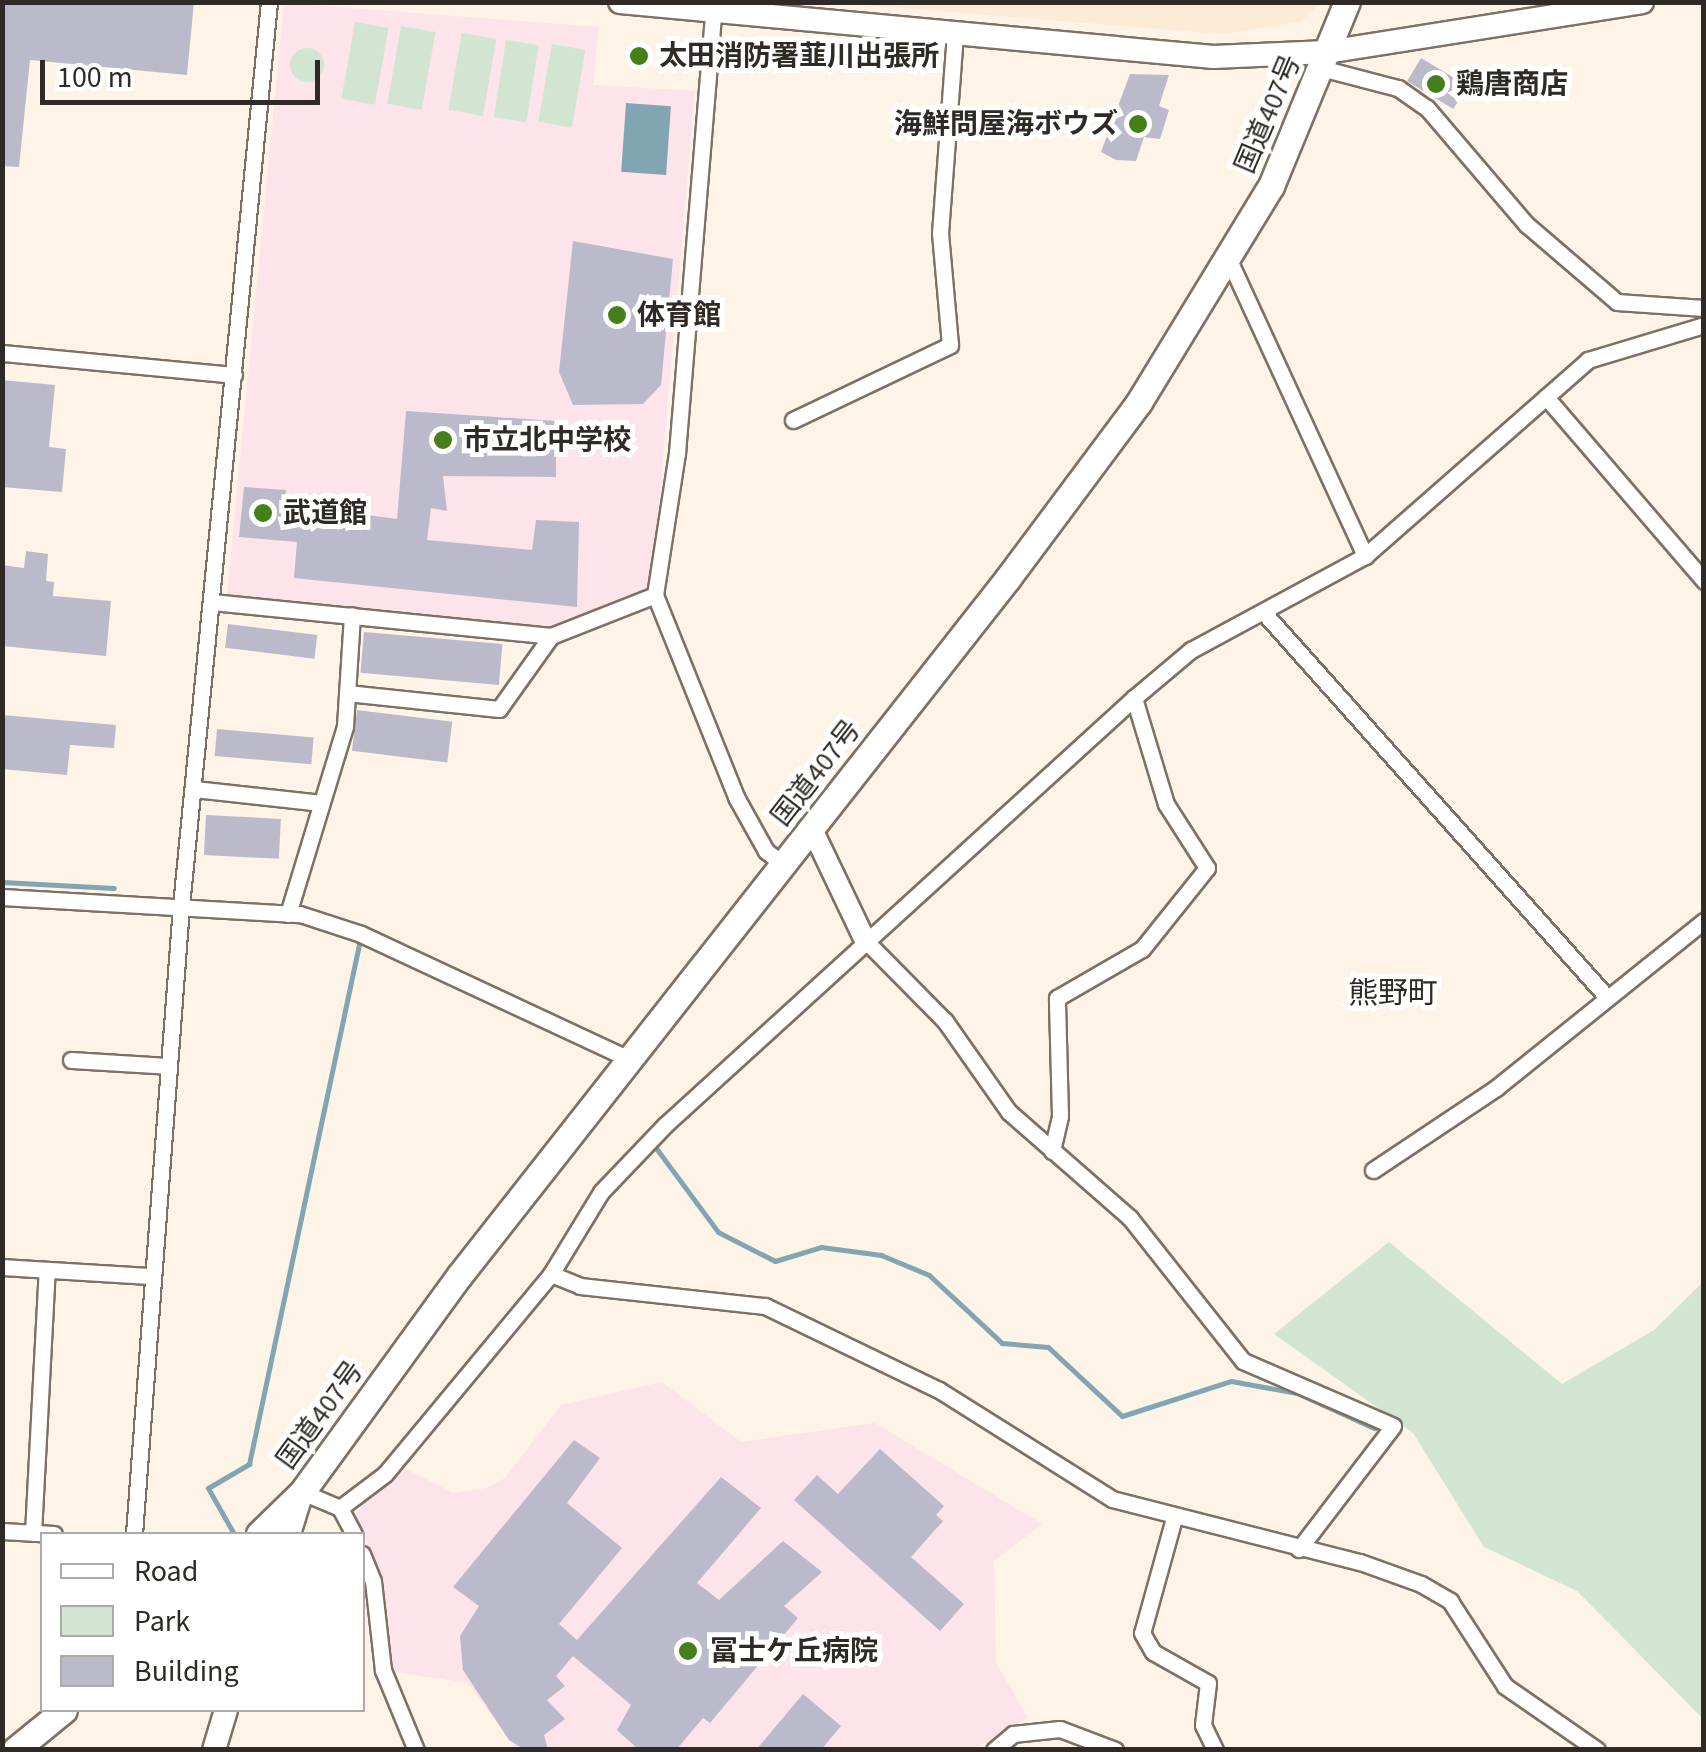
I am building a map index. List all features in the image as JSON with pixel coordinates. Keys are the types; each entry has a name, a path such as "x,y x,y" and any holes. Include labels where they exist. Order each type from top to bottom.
{"highway":[{"name":"国道407号","path":"260,1532 302,1492 459,1276 1128,418 1229,260 1278,170 1347,2"},
{"path":"15,1750 62,1712"}],"main road":[{"path":"620,2 1213,57 1324,60 1642,2"},
{"path":"290,1532 302,1492"},
{"path":"214,1750 225,1712"}],"street":[{"path":"134,1532 150,1276 181,906 269,2"},
{"path":"713,12 677,453 655,595 736,797 766,851 783,864"},
{"path":"793,420 950,345 940,234 955,34"},
{"path":"1324,60 1398,88 1427,108 1512,210 1616,302 1704,308"},
{"path":"1229,260 1365,556"},
{"path":"340,1508 385,1474 551,1274 601,1192 865,940 981,842 1134,698 1191,650 1265,614 1365,556 1588,360 1704,324"},
{"path":"2,352 234,375"},
{"path":"1546,397 1704,582"},
{"path":"212,602 551,636 655,595"},
{"path":"1265,614 1606,996"},
{"path":"288,914 345,726 352,616"},
{"path":"347,693 498,709 551,636"},
{"path":"1052,1151 1060,1116 1058,998 1142,949 1207,868 1166,804 1134,698"},
{"path":"195,789 321,803"},
{"path":"811,828 865,940 945,1021 1009,1112 1130,1218 1243,1361 1393,1426 1299,1549"},
{"path":"2,897 288,914 361,934 629,1060"},
{"path":"1373,1170 1496,1088 1704,921"},
{"path":"71,1060 168,1066"},
{"path":"2,1268 150,1276"},
{"path":"33,1533 47,1270"},
{"path":"551,1274 580,1286 765,1306 939,1390 1112,1499 1174,1518 1360,1562 1450,1602 1505,1686 1544,1718 1597,1750"},
{"path":"302,1492 340,1508 353,1532"},
{"path":"1174,1518 1142,1633 1153,1652 1208,1683 1203,1725 1215,1750"},
{"path":"2,1532 40,1533"},
{"path":"365,1561 373,1581 383,1670 416,1750"},
{"path":"994,1750 1014,1734 1060,1729 1115,1750"}],"shaded area":[{"path":"284,3 599,27 593,85 695,91 652,587 564,628 227,594"},
{"path":"840,3 1321,3 1300,22 1221,34"},
{"path":"662,1382 741,1442 875,1423 1042,1524 994,1561 996,1663 1028,1718 973,1749 516,1749 468,1683 383,1670 384,1581 356,1516 363,1502 404,1468 453,1493 486,1488 505,1478 561,1405"}],"green space":[{"path":"355,22 388,28 375,105 341,99"},
{"path":"401,26 435,32 422,110 387,104"},
{"path":"462,33 496,39 483,116 448,110"},
{"path":"506,40 539,45 526,122 494,117"},
{"path":"552,44 585,50 572,128 538,122"},
{"path":"307,48 319,53 324,65 319,77 307,82 295,77 290,65 295,53"},
{"path":"1389,1242 1562,1384 1654,1330 1703,1282 1703,1719 1577,1591 1484,1547 1413,1433 1274,1334"}],"water":[{"path":"626,103 671,106 666,175 621,172"}],"building":[{"path":"2,2 194,2 187,75 30,60 19,167 2,166"},
{"name":"鶏唐商店","path":"1421,58 1467,86 1453,109 1407,81"},
{"name":"海鮮問屋海ボウズ","path":"1130,74 1169,75 1159,106 1169,110 1160,139 1144,137 1136,161 1116,160 1101,152"},
{"name":"体育館","path":"573,241 673,259 661,385 643,404 573,405 559,372"},
{"path":"2,380 55,385 49,447 66,449 62,492 2,487"},
{"path":"406,411 556,421 556,477 443,476 447,511 431,508 427,540 532,550 536,520 579,522 577,607 294,578 297,542 239,537 244,487 286,490 285,504 397,519"},
{"path":"26,551 48,554 46,581 54,582 53,596 111,601 106,656 2,646 2,565 24,568"},
{"path":"228,624 317,635 314,659 225,648"},
{"path":"364,632 502,644 499,685 360,673"},
{"path":"357,710 452,722 447,762 352,751"},
{"path":"2,715 116,725 114,748 70,745 67,775 2,769"},
{"path":"217,729 314,737 311,764 215,756"},
{"path":"206,815 281,819 279,859 204,855"},
{"path":"574,1440 600,1458 567,1503 622,1548 559,1624 577,1640 721,1477 761,1508 697,1583 719,1600 783,1541 822,1572 784,1606 798,1618 710,1723 703,1718 676,1750 639,1750 617,1730 631,1705 573,1656 556,1676 565,1686 547,1700 565,1719 544,1735 548,1750 525,1750 509,1740 463,1670 460,1636 479,1606 453,1587"},
{"path":"880,1449 944,1506 936,1515 943,1521 911,1557 964,1604 940,1631 794,1500 817,1475 838,1494"},
{"path":"803,1694 841,1726 821,1750 756,1750"}],"waterway":[{"path":"2,882 114,888"},
{"path":"233,1532 208,1488 249,1464 361,935"},
{"path":"653,1144 718,1232 775,1261 821,1247 881,1255 929,1275 1002,1343 1048,1347 1122,1416 1231,1381 1297,1393 1374,1428"}],"place":[{"name":"太田消防署韮川出張所","path":"639,56"},
{"name":"鶏唐商店","path":"1436,84"},
{"name":"海鮮問屋海ボウズ","path":"1138,124"},
{"name":"体育館","path":"617,315"},
{"name":"市立北中学校","path":"443,440"},
{"name":"武道館","path":"263,513"},
{"name":"冨士ケ丘病院","path":"688,1651"}],"district":[{"name":"熊野町","path":"1393,994"}]}
